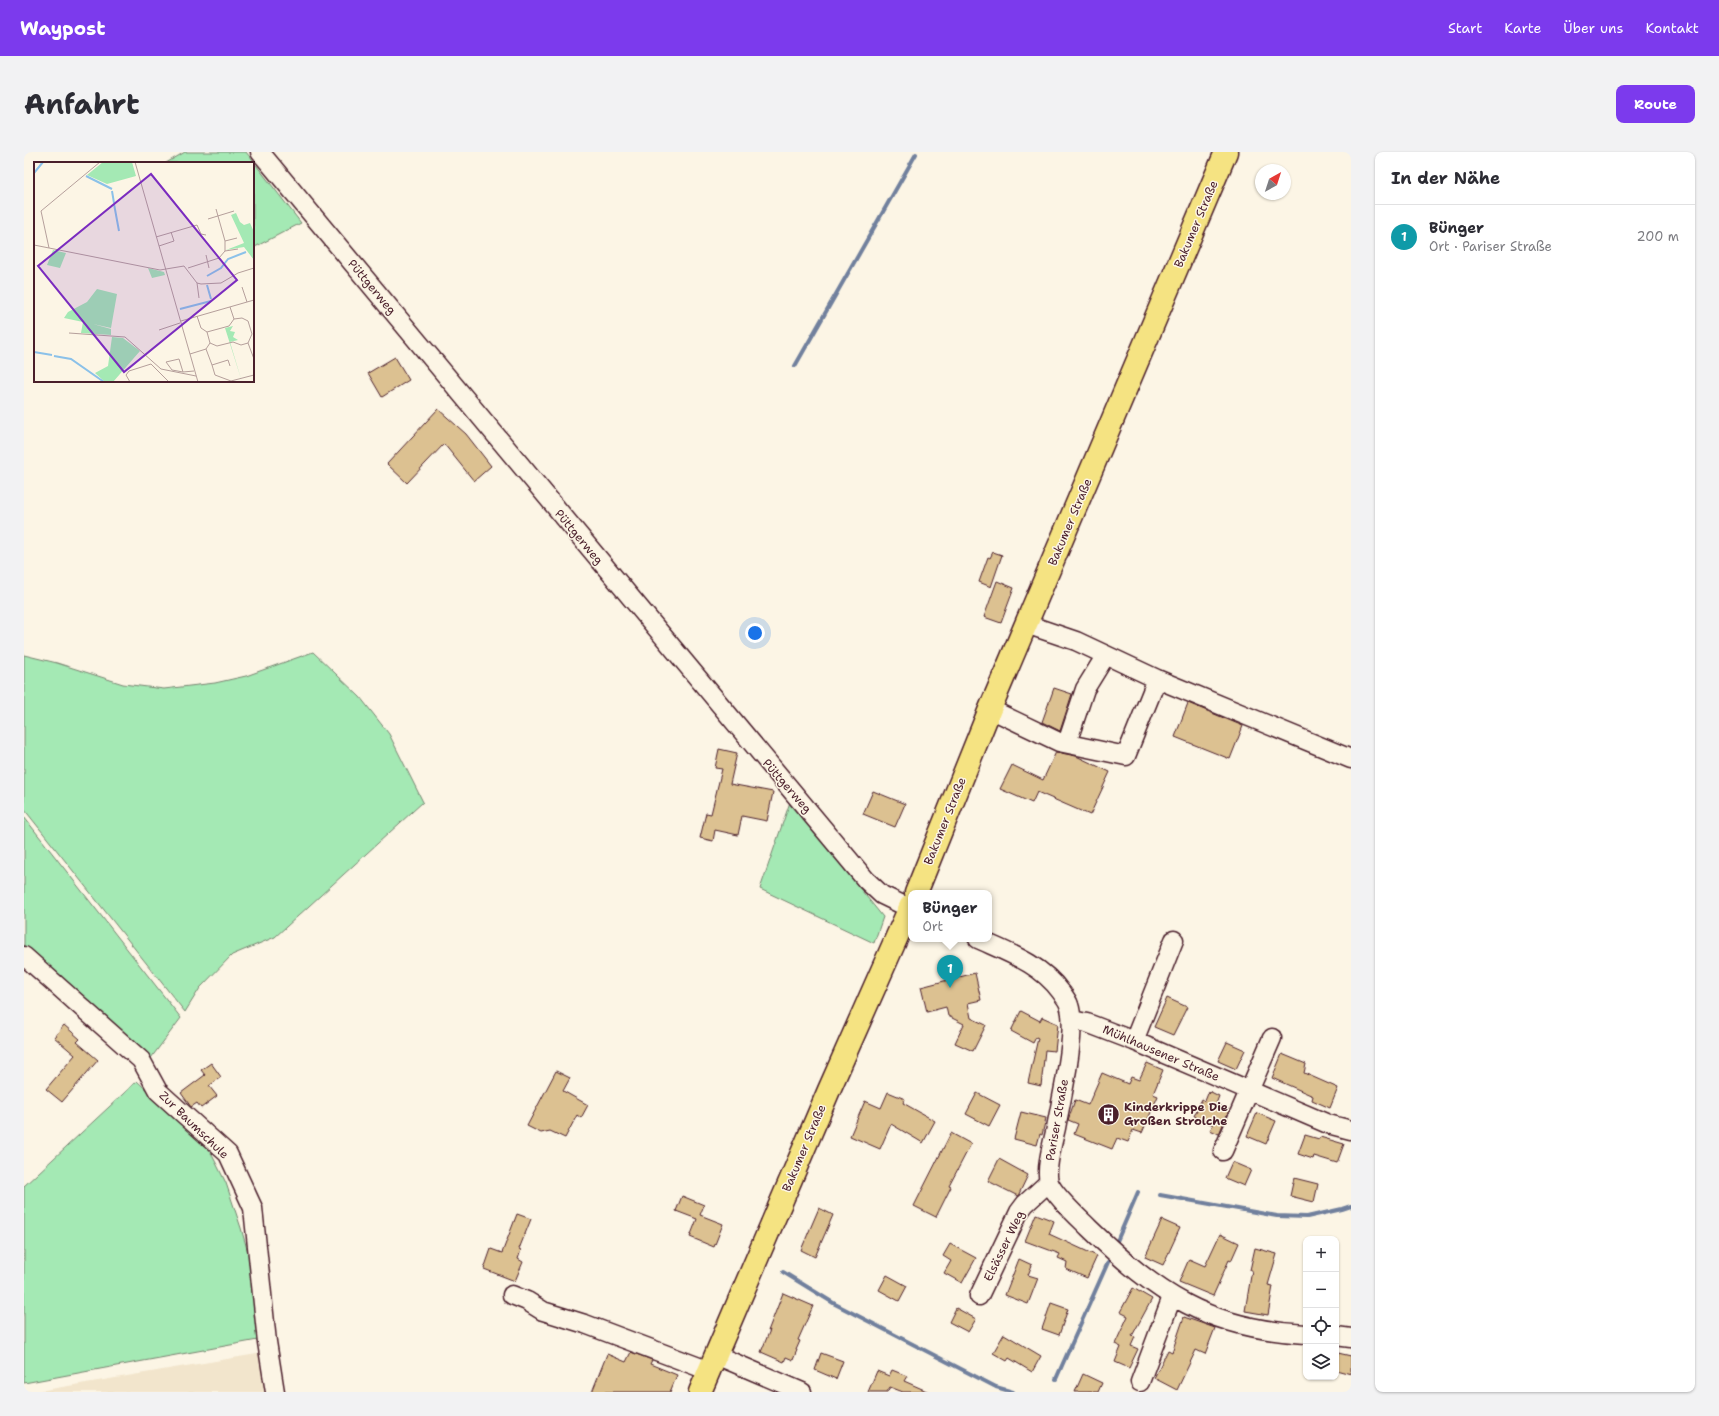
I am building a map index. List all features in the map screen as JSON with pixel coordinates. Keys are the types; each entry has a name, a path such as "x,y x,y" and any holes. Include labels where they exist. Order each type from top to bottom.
{"main road":[{"name":"Bakumer Straße","path":"918,890 990,709 1226,152"},
{"name":"Bakumer Straße","path":"700,1392 707,1361 908,913"}],"street":[{"name":"Püttgerweg","path":"260,152 866,880 882,896 908,903"},
{"path":"1026,624 1076,640 1157,679 1351,759"},
{"path":"1067,744 1085,689 1106,655"},
{"path":"990,709 1059,742 1126,756 1157,679"},
{"path":"1134,1041 1174,940"},
{"name":"Pariser Straße","path":"985,942 1022,959 1041,971 1056,985 1069,1004 1072,1020 1071,1040 1049,1162 1049,1182"},
{"name":"Zur Baumschule","path":"24,956 141,1060 158,1091 228,1154 253,1208 267,1342 275,1392"},
{"name":"Mühlhausener Straße","path":"1072,1020 1087,1023 1134,1041 1328,1124 1351,1130"},
{"path":"1222,1151 1272,1038"},
{"path":"1049,1182 1066,1205 1121,1259 1151,1283 1172,1297 1217,1318 1246,1326 1284,1333 1303,1334"},
{"name":"Elsässer Weg","path":"979,1296 1019,1212 1025,1204 1049,1182"},
{"path":"512,1295 543,1311 707,1361 802,1392"},
{"path":"1140,1382 1172,1297"},
{"path":"1339,1336 1351,1338"}],"shaded area":[{"path":"262,1353 268,1392 33,1392"}],"green space":[{"path":"185,152 246,152 254,162 168,162"},
{"path":"254,162 301,223 254,247"},
{"path":"313,652 360,697 389,734 423,802 275,937 232,955 200,988 185,1012 24,809 24,655 57,663 123,684 164,689 215,683 246,676"},
{"path":"790,802 883,917 874,943 760,889"},
{"path":"24,817 181,1018 148,1062 24,949"},
{"path":"137,1081 209,1149 226,1183 255,1277 263,1339 24,1383 24,1186"}],"building":[{"path":"395,357 409,380 382,397 368,373"},
{"path":"438,409 466,434 491,466 474,481 444,444 407,483 387,464"},
{"path":"993,552 1002,555 991,587 979,582 988,557 990,558"},
{"path":"997,581 1014,588 1001,623 984,617"},
{"path":"1054,688 1072,694 1060,731 1042,722"},
{"path":"1188,703 1243,726 1230,759 1175,737"},
{"path":"719,749 737,753 730,784 773,792 767,821 742,816 738,835 715,830 713,841 700,838 706,813 711,814 722,769 715,768"},
{"path":"1056,752 1076,756 1110,772 1090,815 1037,792 1032,803 1000,789 1012,765 1043,780"},
{"path":"873,791 905,804 895,827 863,814"},
{"path":"975,973 981,1000 968,1003 971,1018 986,1025 973,1051 955,1043 964,1024 948,1016 946,1007 927,1012 921,987"},
{"path":"1167,998 1187,1007 1173,1035 1154,1027"},
{"path":"1021,1011 1040,1021 1042,1017 1058,1024 1055,1051 1045,1050 1041,1086 1028,1083 1038,1038 1036,1037 1033,1043 1011,1031"},
{"path":"64,1025 80,1039 77,1042 98,1060 62,1102 46,1089 75,1055 54,1037"},
{"path":"1227,1042 1245,1050 1236,1069 1218,1061"},
{"path":"1282,1054 1306,1064 1304,1073 1338,1088 1330,1108 1312,1100 1313,1096 1272,1078"},
{"path":"211,1063 221,1077 209,1086 217,1096 201,1108 197,1103 191,1107 181,1093 205,1075 201,1070"},
{"name":"Kinderkrippe Die Großen Strolche","path":"1147,1063 1163,1070 1153,1094 1158,1096 1142,1133 1133,1130 1128,1142 1117,1138 1112,1149 1074,1134 1078,1124 1068,1120 1075,1100 1088,1105 1102,1073 1128,1084 1131,1077 1139,1080"},
{"path":"556,1071 570,1078 563,1091 588,1105 581,1118 577,1115 565,1138 550,1131 541,1133 527,1126"},
{"path":"1209,1091 1219,1096 1216,1104 1229,1110 1219,1134 1210,1130 1213,1125 1194,1116 1202,1099 1205,1101"},
{"path":"888,1092 905,1099 903,1103 935,1121 923,1143 891,1124 880,1149 850,1136 865,1101 881,1108"},
{"path":"977,1093 1000,1105 989,1126 966,1114"},
{"path":"1021,1112 1046,1118 1042,1135 1040,1134 1037,1145 1014,1139"},
{"path":"1257,1113 1276,1121 1266,1144 1247,1136"},
{"path":"951,1133 971,1144 949,1186 951,1187 936,1217 914,1206"},
{"path":"1305,1135 1319,1139 1320,1137 1344,1144 1337,1163 1314,1156 1313,1159 1298,1154"},
{"path":"999,1159 1028,1175 1018,1196 988,1181"},
{"path":"1232,1162 1251,1170 1244,1186 1225,1178"},
{"path":"1294,1178 1318,1184 1314,1202 1290,1196"},
{"path":"682,1196 704,1205 700,1215 723,1224 714,1247 690,1237 697,1219 676,1211"},
{"path":"819,1208 833,1215 815,1257 801,1250"},
{"path":"517,1214 531,1219 519,1249 521,1250 518,1259 523,1262 515,1281 484,1269 491,1249 502,1253"},
{"path":"1036,1214 1054,1221 1049,1234 1097,1256 1087,1278 1066,1269 1067,1262 1058,1258 1060,1254 1025,1241"},
{"path":"1162,1220 1180,1228 1163,1265 1145,1257"},
{"path":"1220,1234 1239,1243 1231,1261 1229,1260 1213,1296 1179,1282 1189,1259 1205,1266"},
{"path":"950,1244 976,1258 962,1283 944,1273 951,1261 943,1256"},
{"path":"1255,1248 1277,1254 1268,1285 1273,1286 1268,1315 1245,1311 1252,1270 1250,1270"},
{"path":"1019,1259 1032,1265 1028,1275 1038,1278 1028,1304 1005,1295"},
{"path":"887,1275 907,1286 899,1301 879,1290"},
{"path":"1133,1288 1152,1299 1132,1336 1135,1337 1131,1346 1138,1349 1129,1368 1115,1362 1121,1347 1115,1344 1128,1316 1120,1312"},
{"path":"783,1293 813,1306 798,1340 800,1341 793,1360 786,1357 784,1362 761,1352"},
{"path":"1051,1303 1068,1309 1059,1335 1042,1329"},
{"path":"956,1308 976,1319 968,1332 949,1322"},
{"path":"1184,1317 1215,1328 1205,1354 1196,1350 1177,1390 1154,1378 1168,1350 1172,1352"},
{"path":"1004,1334 1041,1356 1032,1372 1009,1358 1007,1361 993,1353"},
{"path":"631,1352 652,1360 650,1364 677,1375 670,1392 592,1392 607,1354 626,1362"},
{"path":"821,1353 843,1361 836,1379 815,1370"},
{"path":"1339,1353 1351,1356 1351,1374 1339,1371"},
{"path":"892,1370 907,1376 904,1381 929,1392 903,1392 890,1387 887,1392 868,1392 877,1371 889,1376"},
{"path":"1083,1374 1102,1383 1098,1392 1075,1392"}],"waterway":[{"path":"795,366 916,154"},
{"path":"1117,1241 1138,1192"},
{"path":"1160,1195 1277,1216 1307,1217 1351,1206"},
{"path":"1056,1379 1109,1260"},
{"path":"783,1272 835,1304 996,1387 1013,1392"}],"place":[{"name":"Bünger","path":"950,988"},
{"name":"Kinderkrippe Die Großen Strolche","path":"1108,1114"}]}
